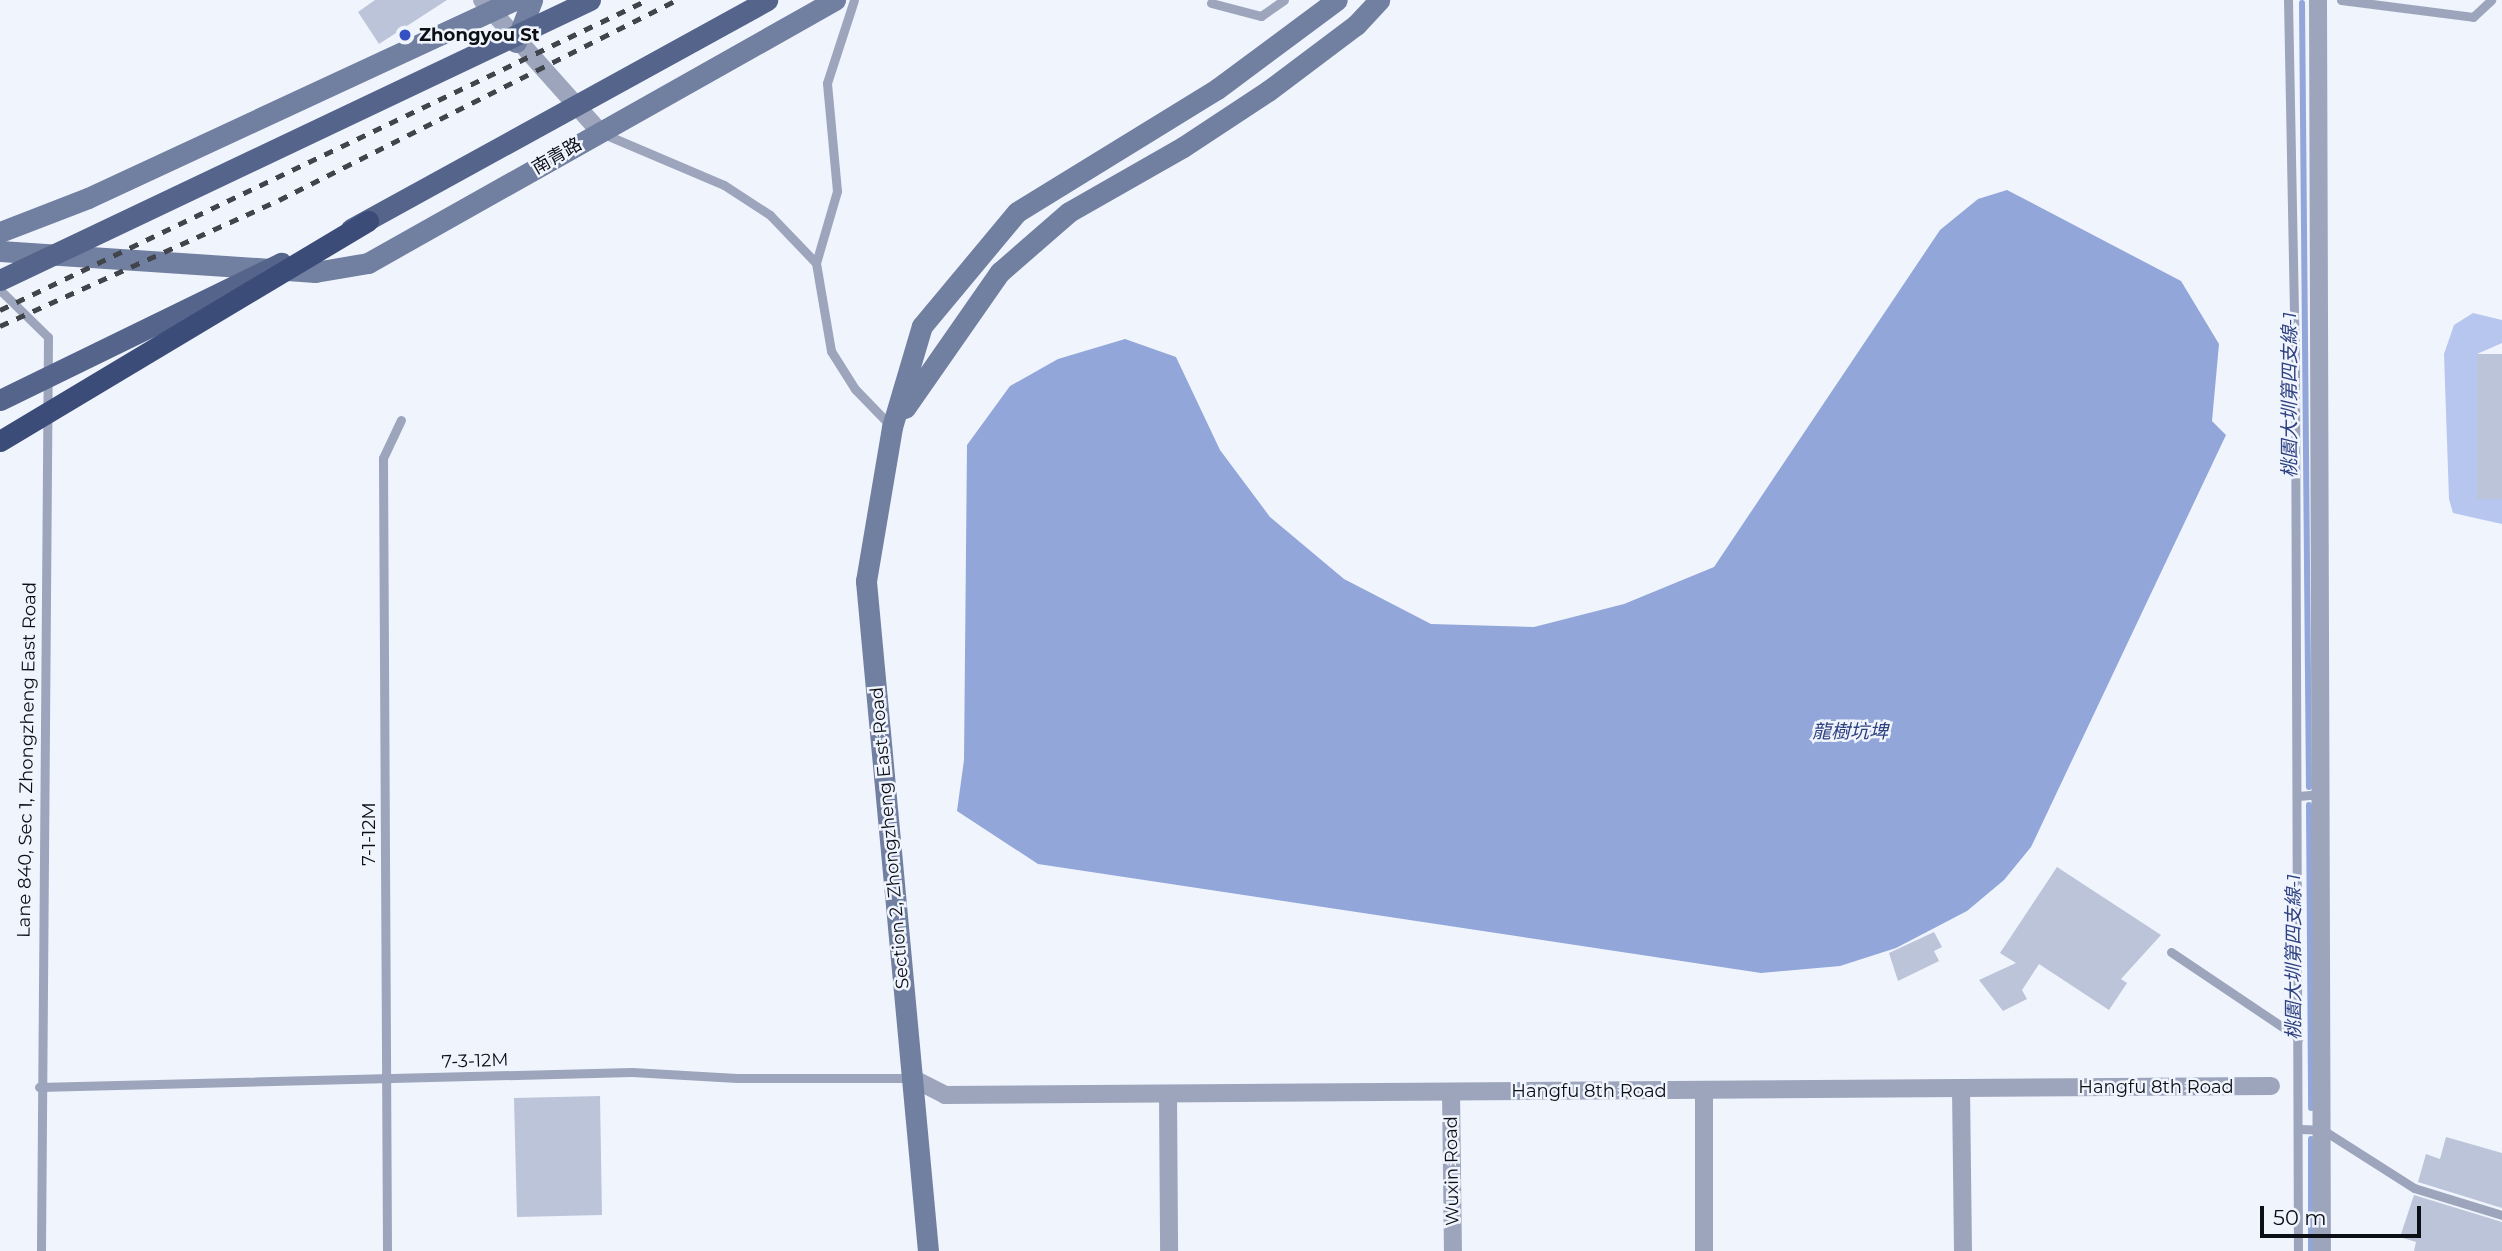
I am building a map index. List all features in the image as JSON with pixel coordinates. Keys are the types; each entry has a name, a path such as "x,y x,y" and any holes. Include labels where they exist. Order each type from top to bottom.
{"highway":[{"path":"0,441 368,221"}],"main road":[{"path":"0,232 88,198 487,3 514,0"},
{"path":"516,42 532,0"},
{"path":"0,280 590,0"},
{"name":"南青路","path":"0,400 368,221 767,0"},
{"name":"南青路","path":"10,252 315,272 368,263 835,0"},
{"name":"Section 2, Zhongzheng East Road","path":"928,1251 866,581 892,427 922,326 1017,212 1217,89 1338,0"},
{"name":"Section 2, Zhongzheng East Road","path":"892,427 1000,272 1059,221 1268,91 1356,25 1379,0"},
{"path":"10,252 13,237 26,222"}],"street":[{"path":"2318,0 2322,1251"},
{"path":"487,3 516,42 600,131"},
{"name":"Hangfu 8th Road","path":"912,1078 945,1095 2271,1086"},
{"path":"1961,1088 1963,1251"},
{"path":"1704,1090 1704,1251"},
{"name":"Wuxin Road","path":"1451,1091 1453,1251"},
{"path":"1168,1094 1170,1251"}],"lane":[{"path":"854,0 827,83 837,191 816,263 831,351 855,389 892,427"},
{"path":"1211,4 1261,16 1284,0"},
{"path":"2288,0 2298,796 2298,1251"},
{"path":"2342,0 2473,18 2491,0"},
{"path":"600,131 724,186 770,215 816,263"},
{"name":"Lane 840, Sec 1, Zhongzheng East Road","path":"0,290 48,337 39,1087 41,1251"},
{"name":"7-1-12M","path":"387,1251 383,458 401,420"},
{"path":"2298,796 2322,794"},
{"path":"2171,952 2299,1038"},
{"name":"7-3-12M","path":"39,1087 632,1072 737,1078 912,1078"},
{"path":"2299,1129 2323,1130 2414,1188 2502,1215"}],"shaded area":[{"path":"2473,313 2502,320 2502,343 2477,354 2477,498 2502,499 2502,524 2453,513 2449,499 2444,354 2454,325"}],"water":[{"name":"龍樹坑埤","path":"2007,190 2181,281 2219,344 2212,421 2226,435 2031,847 2004,880 1967,911 1896,948 1840,966 1761,973 1038,864 957,811 964,760 967,445 1010,386 1058,359 1125,339 1176,357 1220,450 1270,517 1344,579 1431,624 1534,627 1624,604 1714,567 1940,230 1978,199"}],"building":[{"path":"375,0 447,0 379,44 358,12"},
{"path":"2477,354 2502,354 2502,499 2477,499"},
{"path":"2057,867 2161,935 2121,979 2127,983 2109,1010 2039,964 2022,990 2027,999 2003,1011 1979,980 2016,963 2000,953"},
{"path":"1934,932 1942,947 1934,951 1939,961 1898,981 1889,953"},
{"path":"600,1096 602,1215 517,1217 514,1098"},
{"path":"2446,1137 2502,1153 2502,1208 2418,1182 2426,1154 2440,1159"},
{"path":"2414,1195 2502,1222 2502,1251 2414,1251 2416,1242 2400,1237"}],"waterway":[{"name":"桃園大圳第四支線-1","path":"2302,3 2309,787"},
{"name":"桃園大圳第四支線-1","path":"2309,805 2311,1108"},
{"name":"桃園大圳第四支線-1","path":"2311,1139 2311,1251"}],"railway":[{"path":"0,310 647,0"},
{"path":"0,326 279,200 676,0"}],"place":[{"name":"Zhongyou St","path":"405,35"}]}
